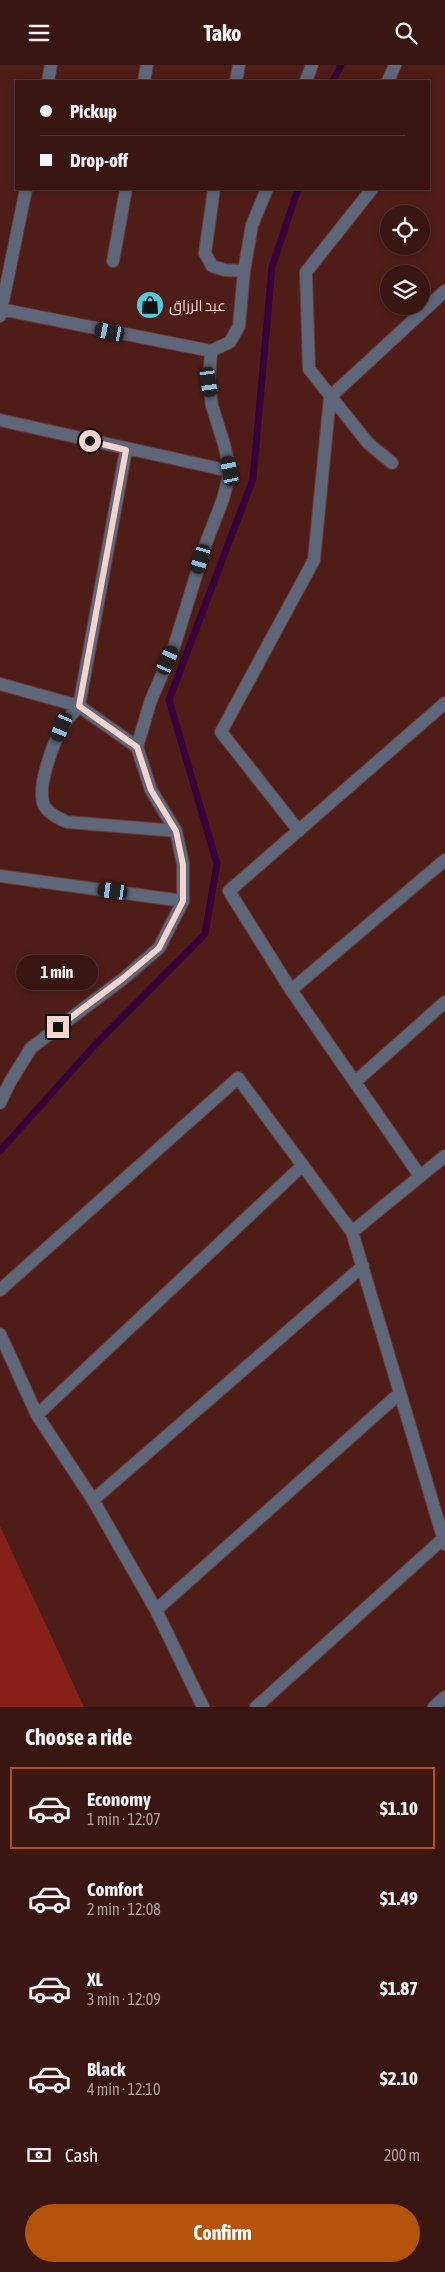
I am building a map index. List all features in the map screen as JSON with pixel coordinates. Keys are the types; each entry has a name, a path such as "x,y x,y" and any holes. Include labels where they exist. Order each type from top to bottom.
{"street":[{"path":"48,80 51,65"},
{"path":"144,80 147,65"},
{"path":"236,80 239,65"},
{"path":"306,80 312,65"},
{"path":"388,80 394,65"},
{"path":"26,190 1,312 211,351 230,342 238,326 244,271 252,225 267,190"},
{"path":"113,261 126,190"},
{"path":"214,190 206,253 212,266 225,270 244,271"},
{"path":"371,190 306,272 309,369 368,443 392,463"},
{"path":"299,831 221,732 314,560 330,397 445,291"},
{"path":"0,1103 10,1082 31,1048 122,979 159,948 183,901 183,865 176,831 151,790 137,747 151,700 174,647 206,543 223,499 230,471 212,406 209,382 211,351"},
{"path":"0,420 126,450 230,471"},
{"path":"126,450 79,706 62,727 50,757 42,786 44,805 53,816 67,822 176,831"},
{"path":"0,684 79,706 137,747"},
{"path":"420,1176 292,989 229,891 445,703"},
{"path":"292,989 445,860"},
{"path":"0,876 183,901"},
{"path":"355,1082 445,1002"},
{"path":"0,1290 238,1078 352,1232 445,1540 256,1707"},
{"path":"352,1232 445,1156"},
{"path":"37,1415 303,1165"},
{"path":"93,1500 363,1266"},
{"path":"0,1334 37,1415 93,1500 156,1610 203,1707"},
{"path":"156,1610 400,1393"},
{"path":"434,1707 445,1697"}],"shaded area":[{"path":"0,1526 84,1707 0,1707"}],"waterway":[{"path":"334,80 341,65"},
{"path":"0,1151 93,1047 205,934 217,864 169,700 253,479 272,267 298,190"}],"place":[{"name":"عبد الرزاق","path":"150,305"}],"route":[{"path":"58,1027 122,979 159,948 183,901 183,865 176,831 151,790 137,747 79,706 126,450 90,441"}]}
